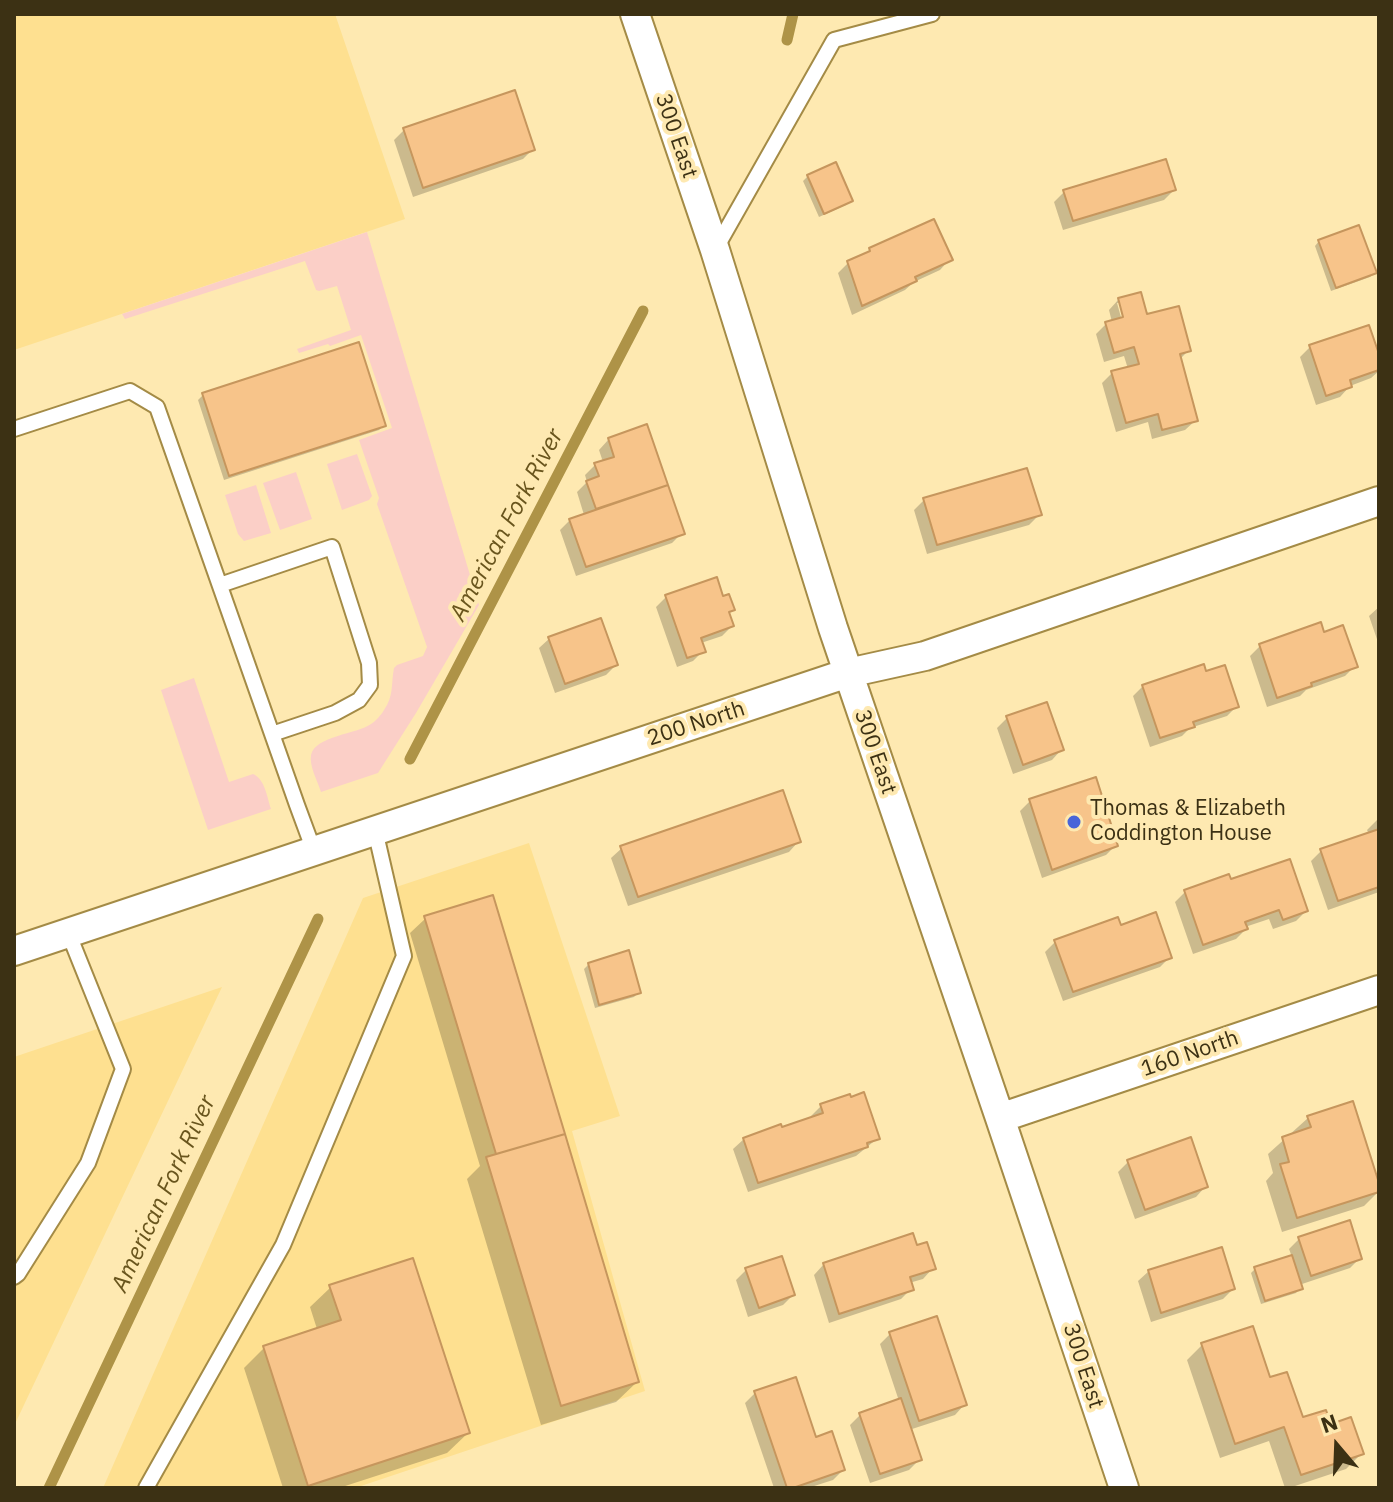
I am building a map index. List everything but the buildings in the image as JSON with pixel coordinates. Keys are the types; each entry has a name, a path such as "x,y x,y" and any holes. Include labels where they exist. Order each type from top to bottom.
{"street":[{"name":"300 East","path":"635,14 715,250 848,673 1124,1488"},
{"name":"200 North","path":"14,951 848,673 925,656 1379,501"},
{"name":"160 North","path":"1000,1118 1379,990"}],"lane":[{"path":"715,250 834,40 932,14"},
{"path":"14,429 130,391 157,407 314,851"},
{"path":"220,585 332,547 369,663 370,685 359,700 335,713 272,734"},
{"path":"146,1488 283,1245 404,956 375,830"},
{"path":"14,1277 88,1163 123,1069 68,932"}],"shaded area":[{"path":"14,14 335,14 405,219 14,350"},
{"path":"367,232 479,605 378,773 321,792 311,764 314,749 328,739 375,721 389,700 394,668 423,656 427,647 377,504 379,498 359,440 392,428 361,335 299,353 297,349 351,330 337,286 316,290 305,261 125,319 122,314"},
{"path":"357,454 372,496 342,510 327,464"},
{"path":"296,472 312,519 280,530 263,483"},
{"path":"256,485 271,533 244,541 238,534 225,495"},
{"path":"194,678 229,782 253,774 257,776 271,809 208,830 161,690"},
{"path":"529,843 620,1116 572,1131 645,1391 355,1488 103,1488 363,898"},
{"path":"222,987 14,1426 14,1057"}],"waterway":[{"name":"American Fork River","path":"787,40 793,14"},
{"name":"American Fork River","path":"410,759 643,311"},
{"name":"American Fork River","path":"49,1488 318,919"}],"place":[{"name":"Thomas & Elizabeth Coddington House","path":"1074,822"}]}
